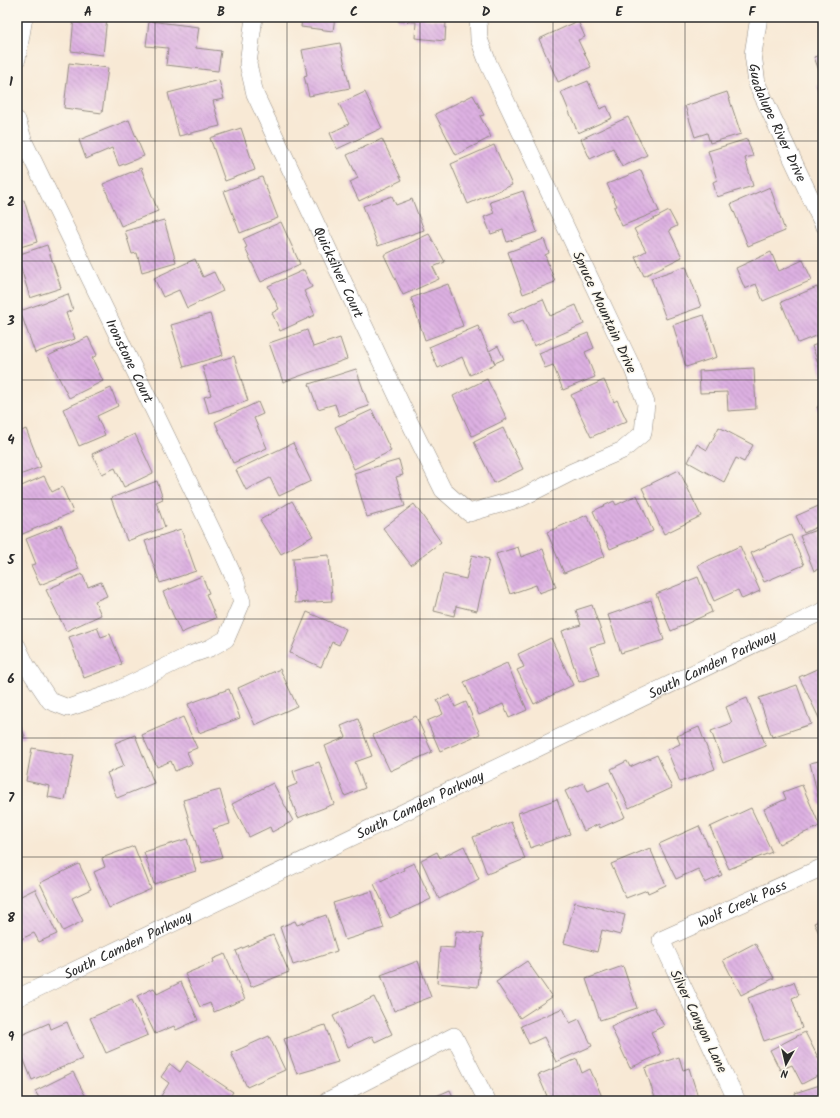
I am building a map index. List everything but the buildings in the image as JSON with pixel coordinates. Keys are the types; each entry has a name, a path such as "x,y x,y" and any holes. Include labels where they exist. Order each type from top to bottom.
{"street":[{"path":"17,59 24,17"},
{"name":"Quicksilver Court","path":"254,17 248,64 254,94 409,421 444,490 470,513"},
{"name":"Spruce Mountain Drive","path":"470,513 521,498 572,472 623,450 643,433 646,403 629,360 488,63 478,38 478,17"},
{"name":"Guadalupe River Drive","path":"759,17 753,54 757,84 823,224"},
{"name":"Ironstone Court","path":"17,120 24,142 236,582 242,602 226,639 210,648 190,655 112,693 68,708 50,701 26,665 17,646"},
{"name":"South Camden Parkway","path":"17,998 823,611"},
{"name":"Wolf Creek Pass","path":"660,940 823,867"},
{"name":"Silver Canyon Lane","path":"660,940 737,1101"},
{"path":"326,1101 454,1036 487,1101"}]}
